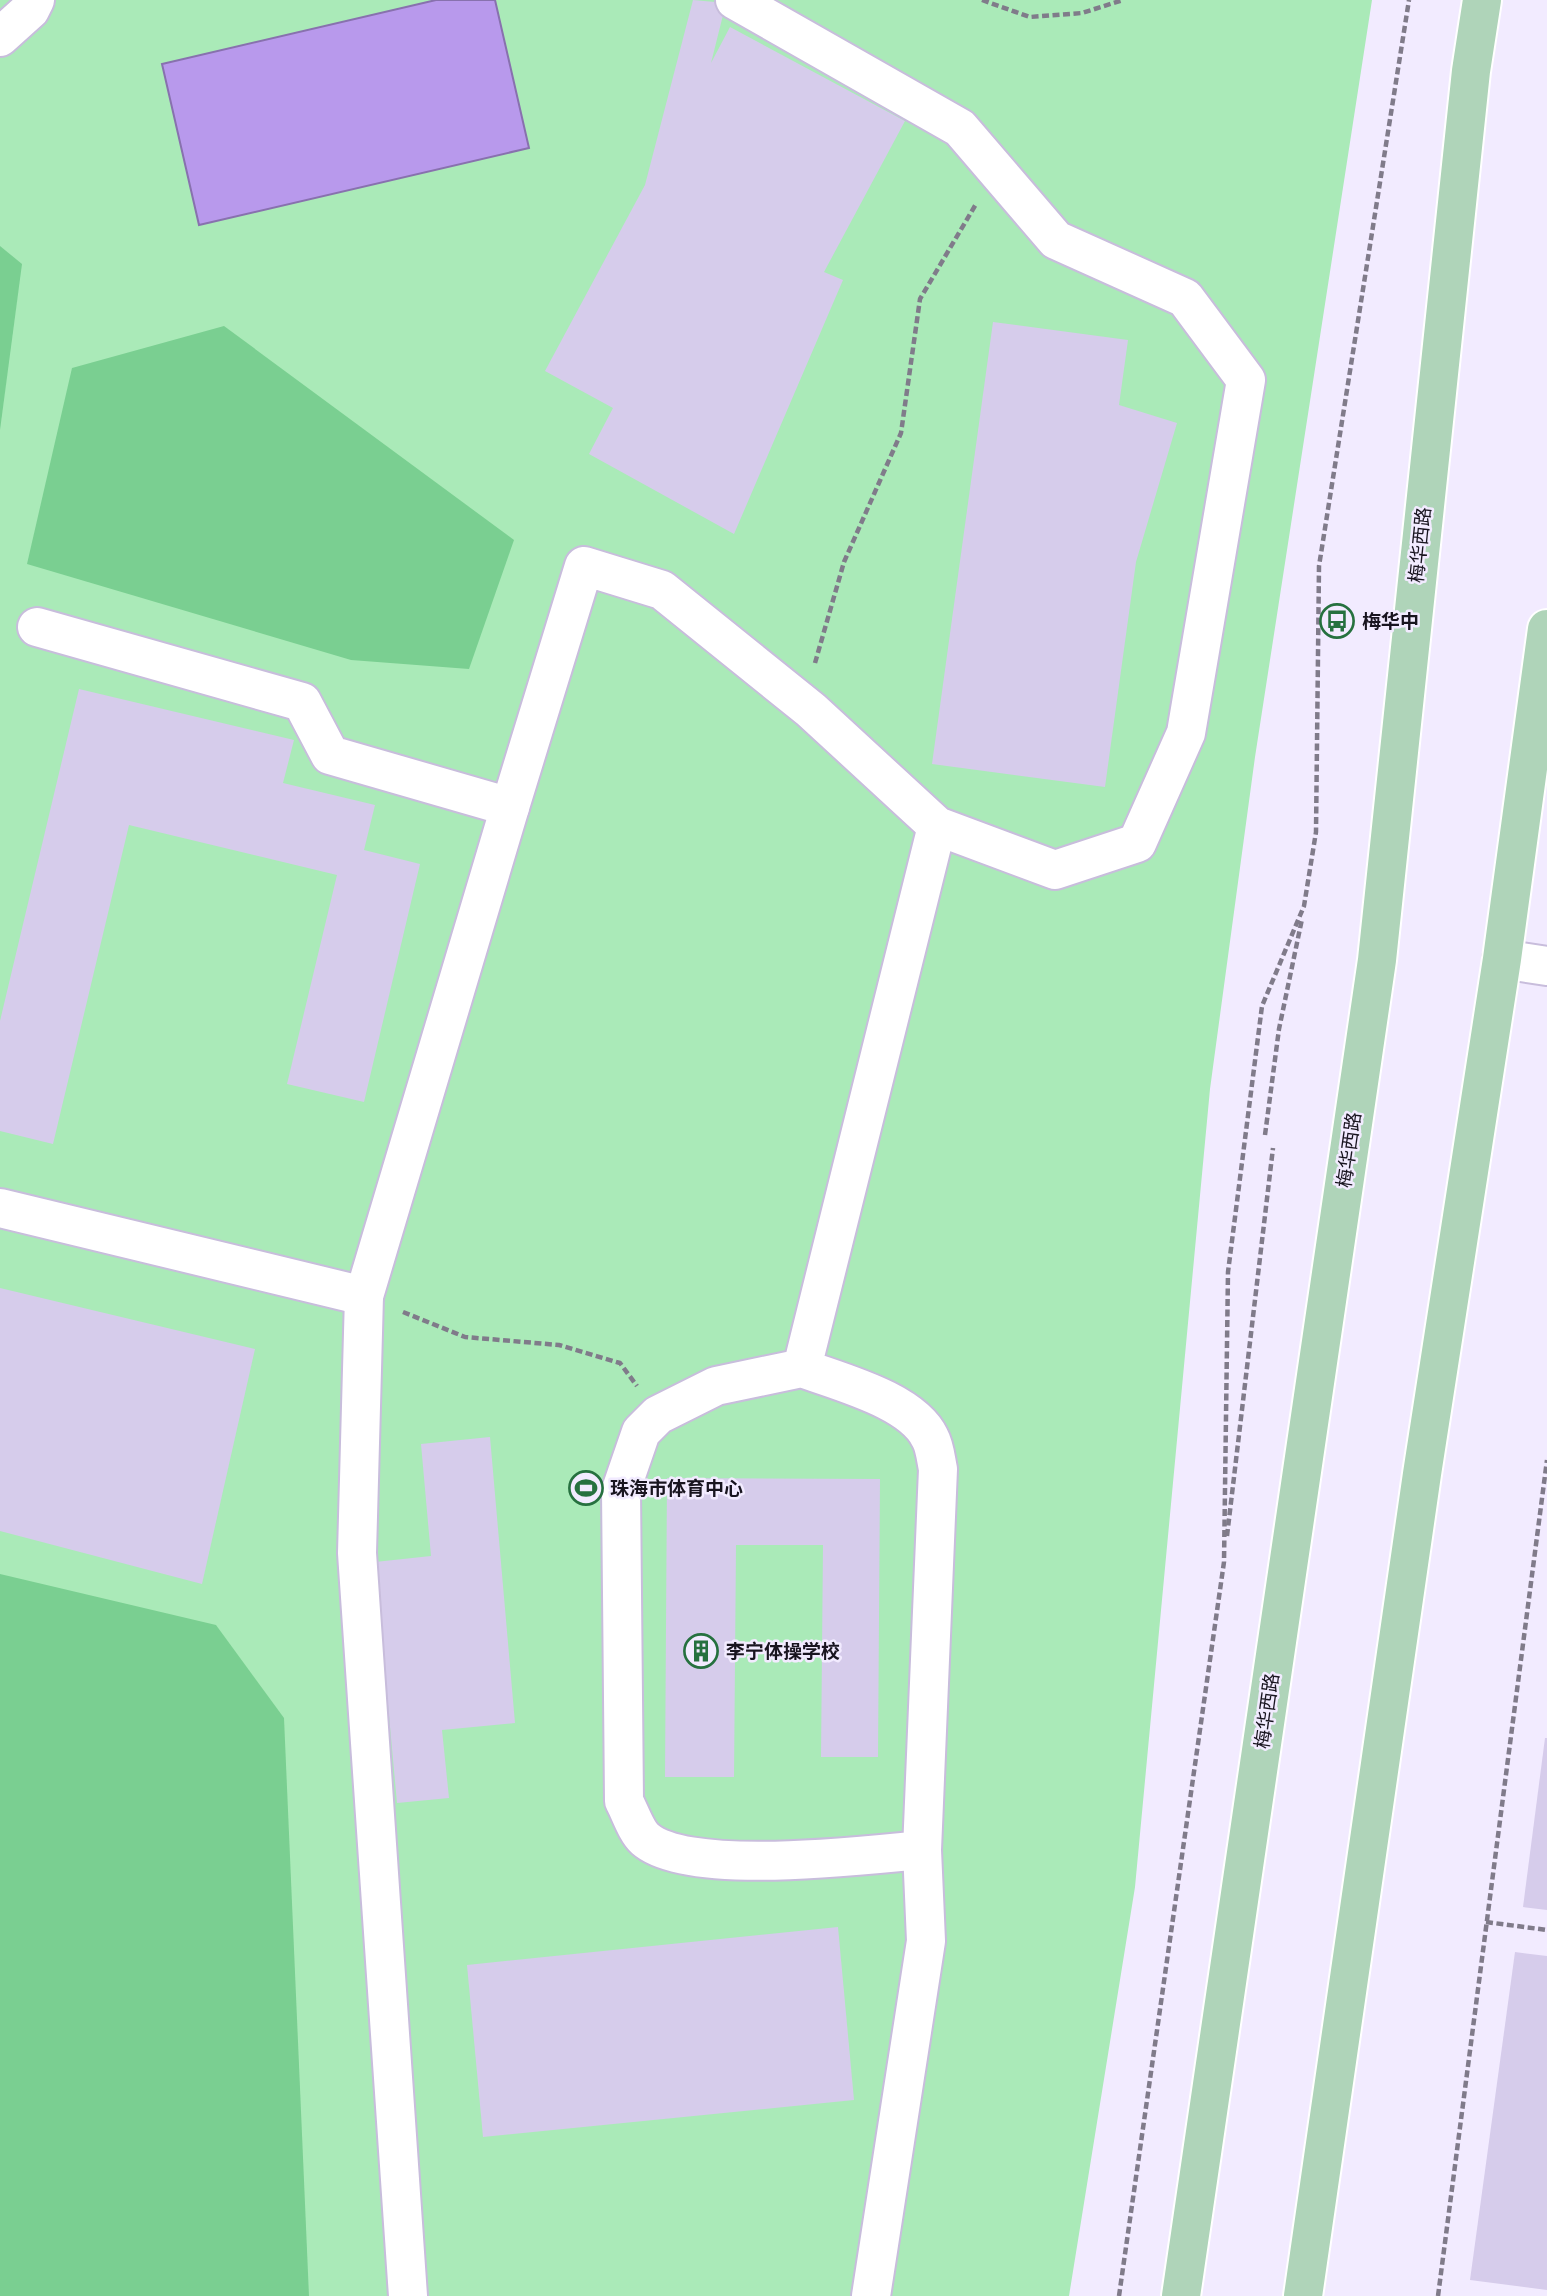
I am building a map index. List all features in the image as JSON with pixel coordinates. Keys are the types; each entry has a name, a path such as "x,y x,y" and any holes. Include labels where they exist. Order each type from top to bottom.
{"main road":[{"name":"梅华西路","path":"1181,2296 1377,960 1469,85 1482,0"},
{"path":"1303,2296 1422,1474 1502,959 1547,629"}],"street":[{"path":"0,37 30,10 35,0"},
{"path":"408,2296 357,1553 363,1296 584,566 662,590 803,704 937,826 1055,870 1137,843 1186,733 1246,380 1185,298 1056,240 960,128 735,0"},
{"path":"37,627 302,702 330,755 510,807"},
{"path":"802,1368 937,826"},
{"path":"1502,959 1547,967"},
{"path":"0,1208 363,1296"},
{"path":"871,2296 926,1941 922,1850 938,1469 936,1459 930,1437 916,1419 886,1400 802,1368 716,1386 658,1415 641,1432 621,1490 624,1801 645,1839 683,1855 713,1861 850,1856 922,1850"}],"path":[{"path":"982,0 1030,17 1082,13 1123,0"},
{"path":"1265,1135 1279,1029 1304,906 1315,832 1319,566 1409,0"},
{"path":"803,704 844,562 901,433 920,299 996,170"},
{"path":"1224,1562 1228,1272 1262,1006 1304,906"},
{"path":"1119,2296 1224,1562 1273,1148"},
{"path":"363,1296 465,1337 559,1345 620,1363 658,1415"},
{"path":"1438,2296 1545,1492 1547,1460"},
{"path":"1486,1922 1547,1930"}],"green space":[{"name":"珠海市体育中心","path":"0,0 1372,0 1255,757 1210,1089 1135,1887 1069,2296 0,2296"},
{"path":"0,246 22,264 0,430"},
{"path":"224,326 514,540 469,669 351,660 27,564 72,368"},
{"path":"0,1574 216,1625 284,1718 309,2296 0,2296"}],"shaded area":[{"path":"436,0 495,0 529,148 199,225 162,64"}],"building":[{"path":"693,0 726,3 711,63 730,27 905,121 824,272 843,280 734,534 589,454 613,408 545,371 645,185"},
{"path":"993,322 1128,340 1119,405 1177,423 1136,562 1105,787 932,764"},
{"path":"79,689 294,740 283,783 375,805 364,850 420,864 364,1102 287,1084 337,875 129,825 53,1144 0,1131 0,1021"},
{"path":"0,1288 255,1349 202,1584 0,1531"},
{"path":"490,1437 515,1723 442,1730 449,1798 397,1803 375,1562 431,1556 421,1444"},
{"name":"李宁体操学校","path":"667,1478 880,1479 878,1757 821,1757 823,1545 736,1545 734,1777 665,1777"},
{"path":"1547,1738 1547,1910 1523,1907"},
{"path":"838,1927 854,2100 483,2137 467,1965"},
{"path":"1515,1952 1547,1956 1547,2290 1470,2280"}],"place":[{"name":"梅华中","path":"1337,621"},
{"name":"珠海市体育中心","path":"586,1488"},
{"name":"李宁体操学校","path":"701,1651"}]}
